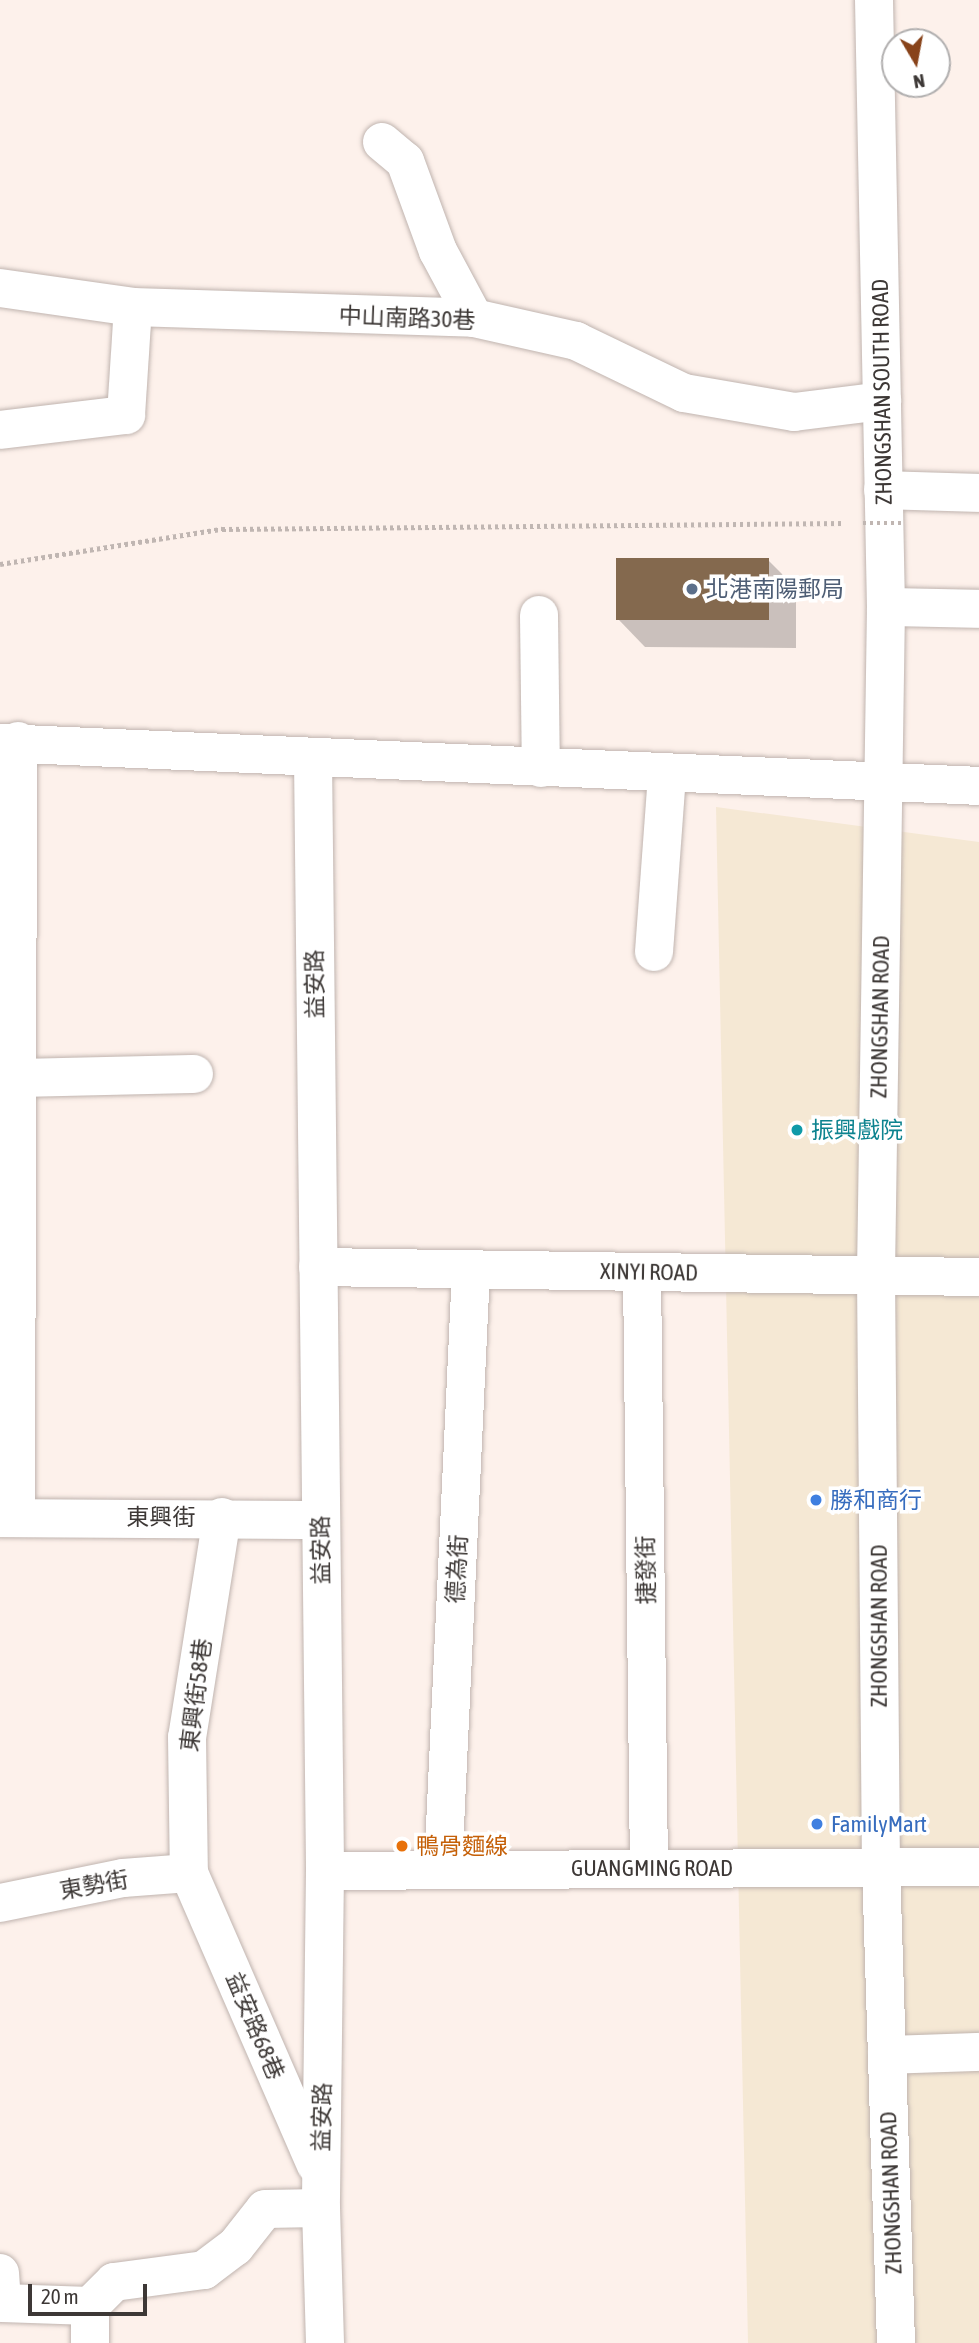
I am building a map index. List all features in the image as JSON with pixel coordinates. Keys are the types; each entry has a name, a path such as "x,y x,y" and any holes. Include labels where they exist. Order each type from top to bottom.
{"street":[{"name":"ZHONGSHAN SOUTH ROAD","path":"874,0 886,607 884,783"},
{"path":"382,142 405,161 438,251 474,318"},
{"name":"中山南路30巷","path":"0,288 133,307 474,318 576,341 684,393 794,412 882,401"},
{"path":"0,430 126,415 133,307"},
{"path":"883,490 979,493"},
{"path":"886,607 979,609"},
{"path":"539,615 541,768"},
{"path":"8,1518 17,1078 9,742 313,758 979,786"},
{"name":"益安路","path":"313,758 325,1871 321,2194 325,2343"},
{"path":"654,953 667,774"},
{"name":"ZHONGSHAN ROAD","path":"884,783 876,1275 881,1866 896,2343"},
{"path":"17,1078 194,1074"},
{"name":"XINYI ROAD","path":"318,1267 979,1276"},
{"name":"德為街","path":"443,1869 471,1270"},
{"name":"捷發街","path":"642,1272 649,1868"},
{"name":"東興街","path":"8,1518 222,1517 321,1520"},
{"name":"東興街58巷","path":"189,1873 187,1737 222,1517"},
{"name":"GUANGMING ROAD","path":"325,1871 979,1867"},
{"name":"東勢街","path":"0,1903 123,1878 189,1873"},
{"name":"益安路68巷","path":"189,1873 321,2194"},
{"path":"887,2055 979,2052"},
{"path":"0,2273 2,2303 90,2325 114,2282 204,2270 235,2247 265,2208 321,2194"}],"path":[{"path":"0,564 222,529 902,523"}],"shaded area":[{"path":"716,807 979,842 979,2343 748,2343"}],"building":[{"name":"北港南陽郵局","path":"616,558 769,558 769,620 616,620"}],"place":[{"name":"北港南陽郵局","path":"692,589"},
{"name":"振興戲院","path":"797,1130"},
{"name":"勝和商行","path":"816,1500"},
{"name":"FamilyMart","path":"817,1824"},
{"name":"鴨骨麵線","path":"402,1846"}]}
